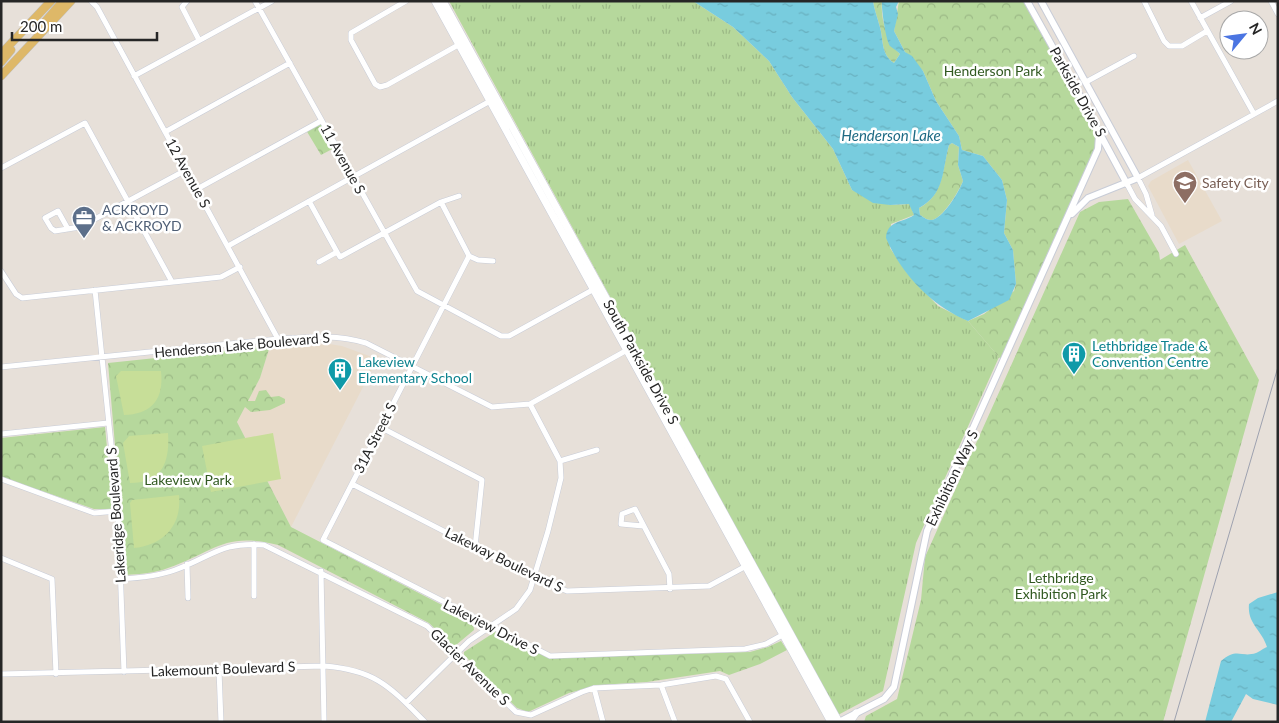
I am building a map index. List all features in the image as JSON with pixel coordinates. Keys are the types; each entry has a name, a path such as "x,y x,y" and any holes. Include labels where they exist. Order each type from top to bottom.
{"main road":[{"path":"1,54 51,1"},
{"path":"38,37 43,24 63,1"},
{"path":"1,76 71,1"},
{"name":"South Parkside Drive S","path":"436,1 462,43 786,633 839,722"},
{"name":"South Parkside Drive S","path":"443,1 462,43"},
{"path":"1,62 26,28"},
{"name":"South Parkside Drive S","path":"786,633 831,722"},
{"path":"850,722 856,713"}],"street":[{"name":"12 Avenue S","path":"91,1 98,4 134,76 278,339"},
{"path":"187,1 182,7 183,12 199,40"},
{"name":"11 Avenue S","path":"255,1 417,291 501,336 509,336 597,288"},
{"path":"134,76 272,1"},
{"path":"406,1 351,33 351,40 375,84 380,87 387,85 462,43"},
{"name":"Parkside Drive S","path":"1027,1 1093,119 1135,200 1152,215"},
{"name":"Parkside Drive S","path":"1041,1 1138,178 1146,194 1152,215 1176,254"},
{"path":"1144,1 1164,41 1172,47 1185,44 1207,31"},
{"path":"1191,1 1254,114"},
{"path":"1200,18 1231,1"},
{"path":"1271,1 1278,14"},
{"path":"1086,82 1134,56"},
{"path":"165,132 290,64"},
{"path":"228,246 493,100"},
{"path":"1068,219 1078,206 1088,198 1127,184 1278,101"},
{"path":"1068,219 1075,198 1098,148 1099,135 1093,119"},
{"path":"197,190 322,121"},
{"path":"1,168 85,123 172,282"},
{"path":"68,229 58,211 45,218 52,230 60,232 80,227 186,170"},
{"path":"309,201 340,257 441,202 459,196"},
{"path":"441,202 469,256 478,260 493,261"},
{"name":"Exhibition Way S","path":"839,722 884,699 894,687 927,531 1068,219"},
{"path":"319,262 337,252"},
{"name":"31A Street S","path":"323,540 469,256"},
{"path":"1,271 16,294 22,298 221,277 240,267"},
{"name":"Lakeridge Boulevard S","path":"95,290 118,511 124,672"},
{"name":"Henderson Lake Boulevard S","path":"1,367 278,339 315,336 348,338 366,343 492,407 530,404 630,349"},
{"path":"406,703 456,653 516,609 527,595 535,578 560,488 560,461 530,404"},
{"path":"1,434 108,423"},
{"path":"382,428 482,480 475,547"},
{"path":"560,461 597,450"},
{"path":"1,479 94,513 118,511"},
{"name":"Lakeway Boulevard S","path":"352,484 535,578 567,591 670,589 708,586 748,565"},
{"path":"643,526 621,524 620,518 622,514 635,509 669,574 670,589"},
{"name":"Lakeview Drive S","path":"323,540 542,654 559,656 748,649 766,644 786,633"},
{"path":"254,544 254,596"},
{"name":"Glacier Avenue S","path":"121,579 164,574 226,546 254,544 274,548 427,626 516,712 523,715 537,713 594,688 662,685 721,676 730,685 750,722"},
{"path":"1,558 52,579 56,674"},
{"path":"187,564 188,598"},
{"path":"321,571 324,722"},
{"name":"Lakemount Boulevard S","path":"1,674 324,666 348,668 370,675 389,687 425,722"},
{"path":"220,670 221,722"},
{"path":"662,685 675,722"},
{"path":"594,688 603,722"}],"shaded area":[{"name":"Safety City","path":"1188,160 1222,221 1179,244 1148,186 1151,181"},
{"path":"329,344 342,346 372,357 374,354 379,356 291,527 237,422 260,378 270,346 276,348"}],"green space":[{"path":"449,1 693,1 733,27 769,61 792,97 833,149 852,190 890,205 910,204 914,215 891,224 890,248 907,273 938,306 968,321 999,357 916,543 883,691 838,715"},
{"path":"873,1 882,1 882,16 886,30 900,54 894,63 884,50 881,29"},
{"name":"Henderson Park","path":"899,1 1027,1 1078,91 1100,142 1004,363 968,321 984,314 1014,291 1016,284 1013,250 1004,233 1007,200 1002,180 983,156 962,150 959,136 936,101 923,71 905,52 894,31"},
{"path":"321,121 336,147 321,155 306,130"},
{"path":"952,143 959,147 958,165 963,181 945,210 935,219 928,220 920,215 919,208 927,203 938,189 949,145"},
{"name":"Lethbridge Exhibition Park","path":"1128,199 1159,253 1160,260 1185,245 1259,380 1163,722 864,722 866,716 897,699 921,600 925,557 1080,212 1099,202"},
{"name":"Lakeview Park","path":"270,346 260,378 248,401 255,401 259,391 266,390 271,397 279,396 285,399 285,403 270,410 251,412 245,407 237,422 291,527 473,621 474,630 456,645 452,645 429,623 278,545 260,541 244,540 220,545 163,570 126,575 108,363"},
{"path":"121,371 161,371 161,389 158,397 149,408 142,412 124,415 116,376"},
{"path":"105,427 113,509 94,509 1,477 1,438"},
{"path":"168,433 167,453 162,469 150,479 130,483 123,443 129,436"},
{"path":"273,433 281,479 211,492 202,446"},
{"path":"179,495 177,516 169,532 154,543 134,548 130,503 132,500"},
{"path":"495,632 553,658 750,652 781,641 787,650 760,664 729,675 720,671 647,682 599,685 569,693 528,712 517,708 464,655 464,652"}],"water":[{"name":"Henderson Lake","path":"693,1 873,1 881,29 884,50 894,63 900,54 888,43 882,1 899,1 896,7 898,14 894,31 905,52 912,56 923,71 936,101 959,136 962,150 983,156 1002,180 1007,200 1004,233 1013,250 1016,284 1009,300 968,321 955,315 930,298 900,264 886,238 887,232 892,225 914,215 909,204 890,205 873,203 852,190 833,149 792,97 769,61 733,27","holes":["952,143 959,147 958,165 963,181 961,186 945,211 935,219 926,219 920,215 919,208 934,196 938,189 949,145"]},
{"path":"1278,592 1278,705 1253,699 1246,694 1231,722 1205,722 1221,661 1231,655 1251,654 1267,647 1252,622 1249,604 1258,598"}],"railway":[{"path":"1174,722 1278,367"}],"place":[{"name":"Safety City","path":"1185,204"},
{"name":"ACKROYD & ACKROYD","path":"84,239"},
{"name":"Lethbridge Trade & Convention Centre","path":"1074,375"},
{"name":"Lakeview Elementary School","path":"340,391"}]}
